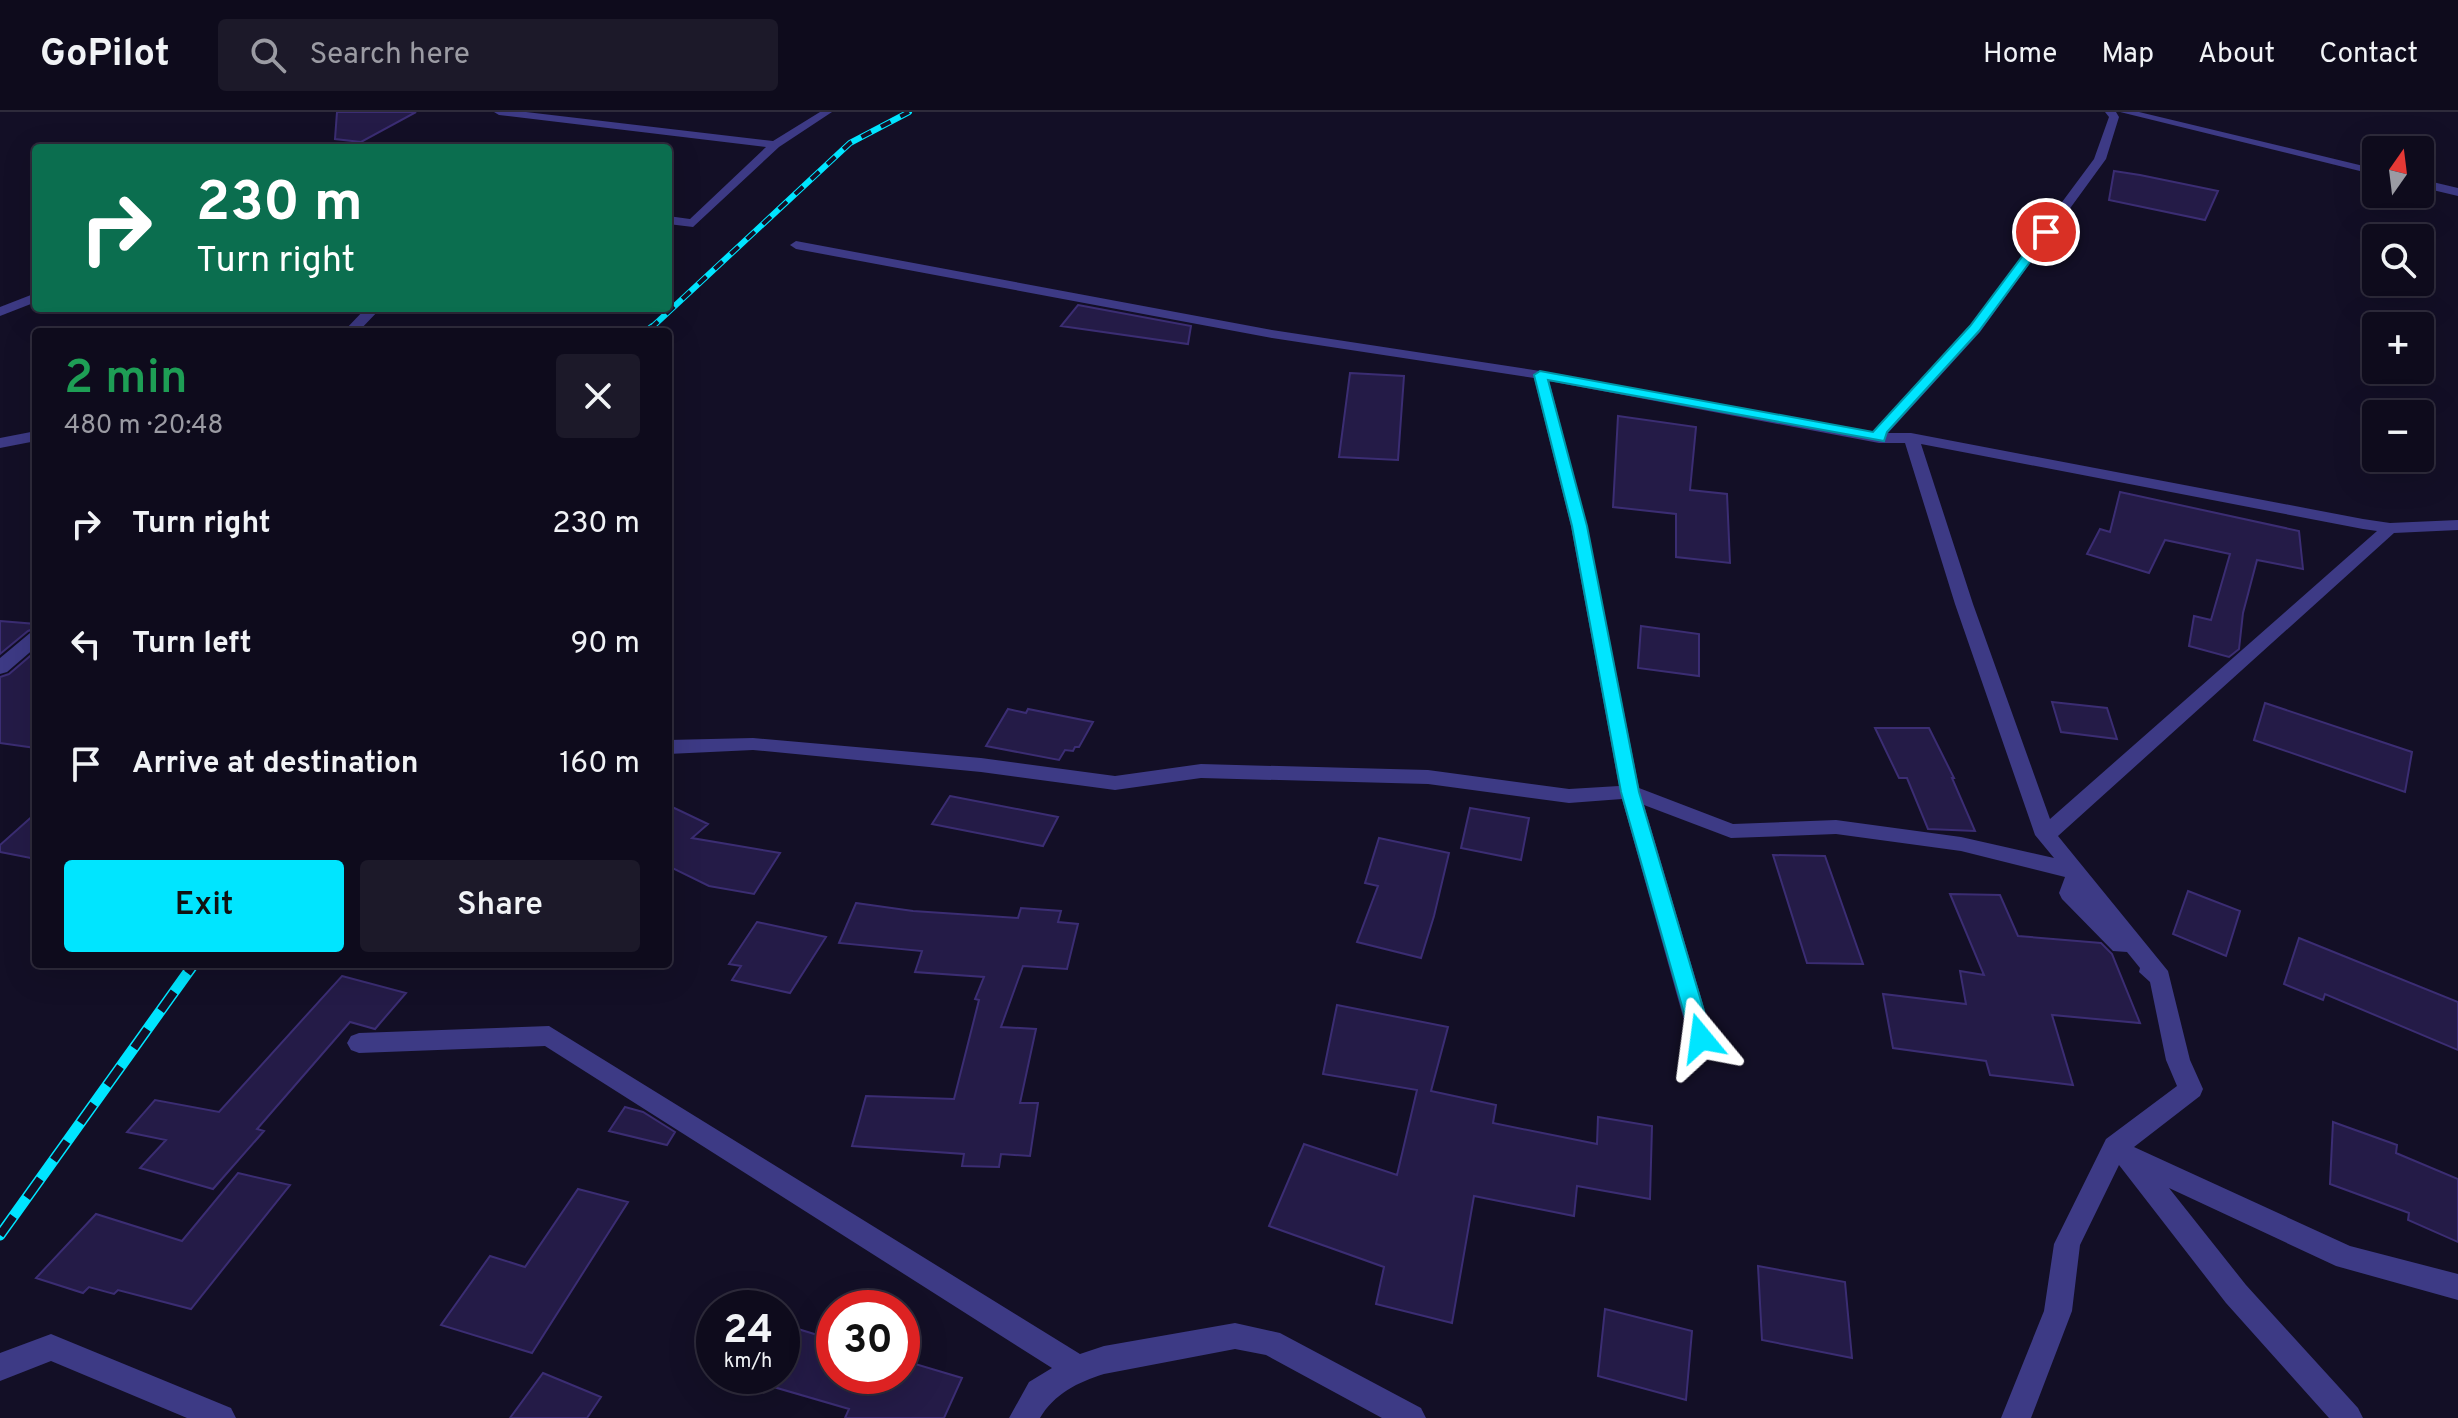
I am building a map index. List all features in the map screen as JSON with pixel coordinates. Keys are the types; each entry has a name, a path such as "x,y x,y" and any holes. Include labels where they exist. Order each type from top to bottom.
{"street":[{"path":"499,112 775,145"},
{"path":"672,220 693,223 775,145 827,112"},
{"path":"1879,438 1881,431 1975,329 2100,159 2114,117 2110,112"},
{"path":"2125,112 2362,169"},
{"path":"2434,186 2458,192"},
{"path":"796,245 1272,334 1540,375 1879,438 1911,438 2390,528 2458,525"},
{"path":"0,312 32,299"},
{"path":"354,328 370,312"},
{"path":"1540,375 1579,526 1630,792 1701,1038"},
{"path":"0,443 32,437"},
{"path":"1911,438 1964,604 2045,835 2160,977 2178,1060 2191,1089 2122,1152 2067,1244 2058,1311 2016,1409 2016,1418"},
{"path":"2045,835 2390,528"},
{"path":"0,668 32,640"},
{"path":"672,747 753,744 981,765 1115,783 1201,771 1428,777 1569,796 1630,792 1731,831 1836,827 1961,844 2078,872"},
{"path":"359,1043 549,1036 1078,1368"},
{"path":"2122,1152 2346,1257 2458,1287"},
{"path":"2122,1152 2236,1294 2317,1380 2348,1418"},
{"path":"1024,1418 1039,1392 1078,1368 1104,1360 1235,1336 1270,1342 1411,1418"},
{"path":"0,1367 51,1347 221,1418"}],"building":[{"path":"337,112 416,112 361,142 335,139"},
{"path":"2114,171 2218,191 2205,220 2109,200"},
{"path":"1078,305 1191,326 1188,344 1061,326"},
{"path":"1350,373 1404,376 1398,460 1339,457"},
{"path":"1618,416 1696,427 1690,490 1727,494 1730,563 1676,557 1676,514 1613,507"},
{"path":"2120,492 2299,531 2303,569 2257,560 2243,613 2239,649 2229,657 2189,646 2194,616 2211,620 2230,554 2165,540 2149,573 2087,554 2100,529 2110,532"},
{"path":"0,621 32,624 32,630 0,654"},
{"path":"1641,626 1699,634 1699,676 1638,668"},
{"path":"32,654 32,747 0,743 0,677 9,674"},
{"path":"2052,702 2107,708 2117,739 2061,732"},
{"path":"2265,703 2412,752 2405,792 2254,740"},
{"path":"1008,709 1026,713 1028,709 1093,722 1079,747 1073,751 1065,750 1059,760 986,746"},
{"path":"1875,728 1929,728 1954,778 1975,831 1928,829 1907,778 1899,778"},
{"path":"950,796 1058,817 1043,846 932,824"},
{"path":"672,807 708,824 692,838 780,853 754,894 709,886 672,868"},
{"path":"1470,808 1529,818 1521,860 1461,848"},
{"path":"32,817 32,858 0,852 0,845"},
{"path":"1379,838 1449,853 1421,958 1357,942 1378,886 1365,883"},
{"path":"1773,855 1825,856 1863,964 1807,963"},
{"path":"2188,891 2240,911 2226,956 2173,934"},
{"path":"1950,894 2000,895 2018,936 2101,943 2112,954 2140,1023 2052,1015 2073,1085 1990,1075 1986,1061 1893,1048 1883,994 1966,1004 1960,971 1984,975"},
{"path":"856,903 913,911 1018,918 1021,908 1061,911 1058,922 1078,924 1067,969 1023,966 1001,1027 1036,1029 1020,1103 1038,1103 1030,1156 1001,1154 999,1167 962,1166 964,1154 852,1146 866,1096 954,1099 979,1000 975,999 984,977 915,972 922,951 839,943"},
{"path":"757,922 826,937 790,993 732,980 741,966 729,964"},
{"path":"2299,938 2458,1002 2458,1050 2325,994 2323,1000 2284,984"},
{"path":"342,976 406,993 375,1029 350,1022 257,1129 264,1131 213,1189 140,1168 166,1140 127,1132 155,1100 219,1112"},
{"path":"1337,1005 1448,1027 1431,1091 1496,1105 1493,1123 1597,1144 1598,1117 1652,1126 1650,1199 1577,1186 1574,1216 1474,1196 1452,1323 1376,1304 1384,1267 1269,1226 1304,1144 1397,1175 1417,1090 1323,1074"},
{"path":"625,1107 643,1112 675,1132 667,1145 609,1131"},
{"path":"2333,1122 2397,1145 2396,1153 2458,1179 2458,1242 2408,1220 2409,1213 2330,1184"},
{"path":"238,1173 290,1185 191,1309 118,1290 114,1294 89,1287 83,1293 36,1278 96,1214 182,1241"},
{"path":"578,1189 628,1202 532,1353 441,1325 490,1256 525,1267"},
{"path":"1758,1266 1845,1282 1852,1358 1762,1340"},
{"path":"1605,1309 1692,1331 1686,1400 1598,1376"},
{"path":"800,1330 816,1334 816,1394 920,1394 920,1365 962,1378 944,1418 845,1418 849,1409 798,1394"},
{"path":"543,1373 601,1397 587,1418 510,1418"}],"railway":[{"path":"672,309 850,143 909,112"},
{"path":"651,328 668,312"},
{"path":"0,1235 191,968"}],"route":[{"path":"1701,1038 1630,792 1579,526 1540,375 1879,438 1881,431 1975,329 2046,232"}]}
